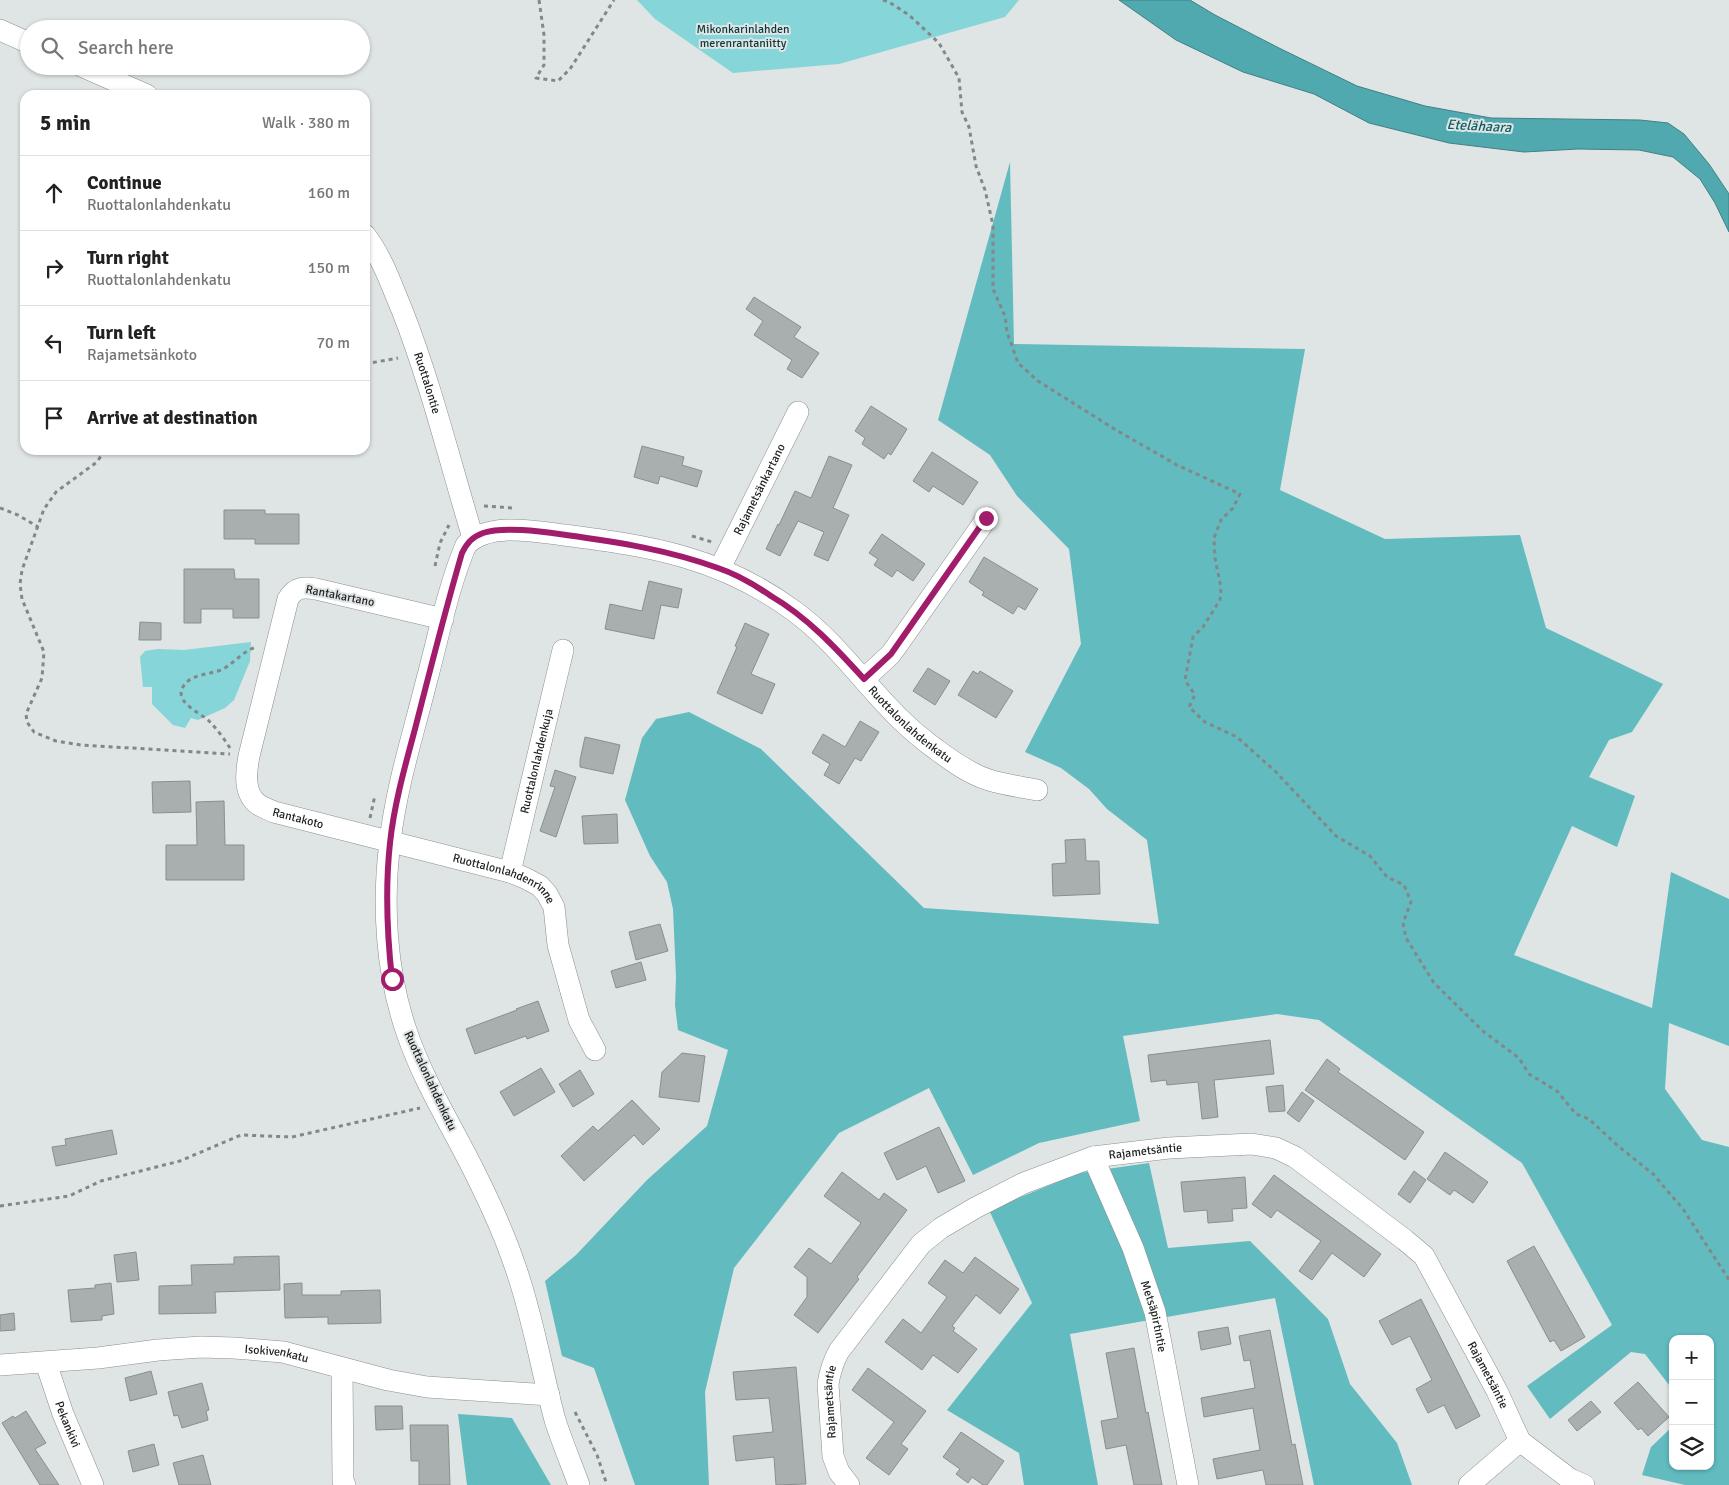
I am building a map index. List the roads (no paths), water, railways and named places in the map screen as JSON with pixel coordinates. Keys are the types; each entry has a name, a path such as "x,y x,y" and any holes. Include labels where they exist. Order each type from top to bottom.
{"street":[{"path":"0,30 20,39"},
{"path":"102,75 136,90"},
{"name":"Ruottalontie","path":"370,242 388,277 418,352 472,538"},
{"name":"Rajametsänkartano","path":"720,568 798,412"},
{"path":"864,679 891,654 986,518"},
{"name":"Ruottalonlahdenkatu","path":"578,1485 556,1422 515,1266 476,1175 436,1099 407,1035 392,979 387,907 390,840 401,784 443,619 466,545 472,538 485,533 535,531 631,544 684,556 720,568 772,596 795,611 839,652 897,716 956,765 988,780 1038,790"},
{"name":"Rantakartano","path":"277,644 288,599 292,592 298,588 316,589 443,619"},
{"name":"Rantakoto","path":"277,644 247,767 248,788 252,798 259,805 274,812 390,840"},
{"name":"Ruottalonlahdenkuja","path":"510,872 563,650"},
{"name":"Ruottalonlahdenrinne","path":"390,840 510,872 540,886 554,907 558,945 576,1011 595,1050"},
{"name":"Rajametsäntie","path":"849,1485 839,1472 833,1456 828,1384 833,1361 921,1244 941,1228 1024,1183 1093,1157 1168,1148 1252,1144 1276,1148 1295,1157 1406,1240 1424,1256 1497,1391 1520,1441 1570,1479 1584,1485"},
{"name":"Metsäpirtintie","path":"1093,1157 1132,1248 1155,1312 1188,1485"},
{"name":"Isokivenkatu","path":"0,1365 46,1363 201,1347 282,1352 388,1380 427,1387 549,1395"},
{"name":"Pekankivi","path":"46,1363 63,1414 93,1485"},
{"path":"342,1368 343,1481 345,1485"},
{"path":"1469,1485 1520,1441"}],"water":[{"name":"Etelähaara","path":"1119,0 1190,0 1279,48 1357,86 1425,106 1491,118 1640,120 1668,123 1684,134 1709,164 1729,194 1729,232 1715,203 1700,179 1673,157 1639,150 1578,149 1524,152 1449,143 1369,123 1314,94 1243,72 1176,40"}],"park label":[{"name":"Mikonkarinlahden merenrantaniitty","path":"743,36"}]}
